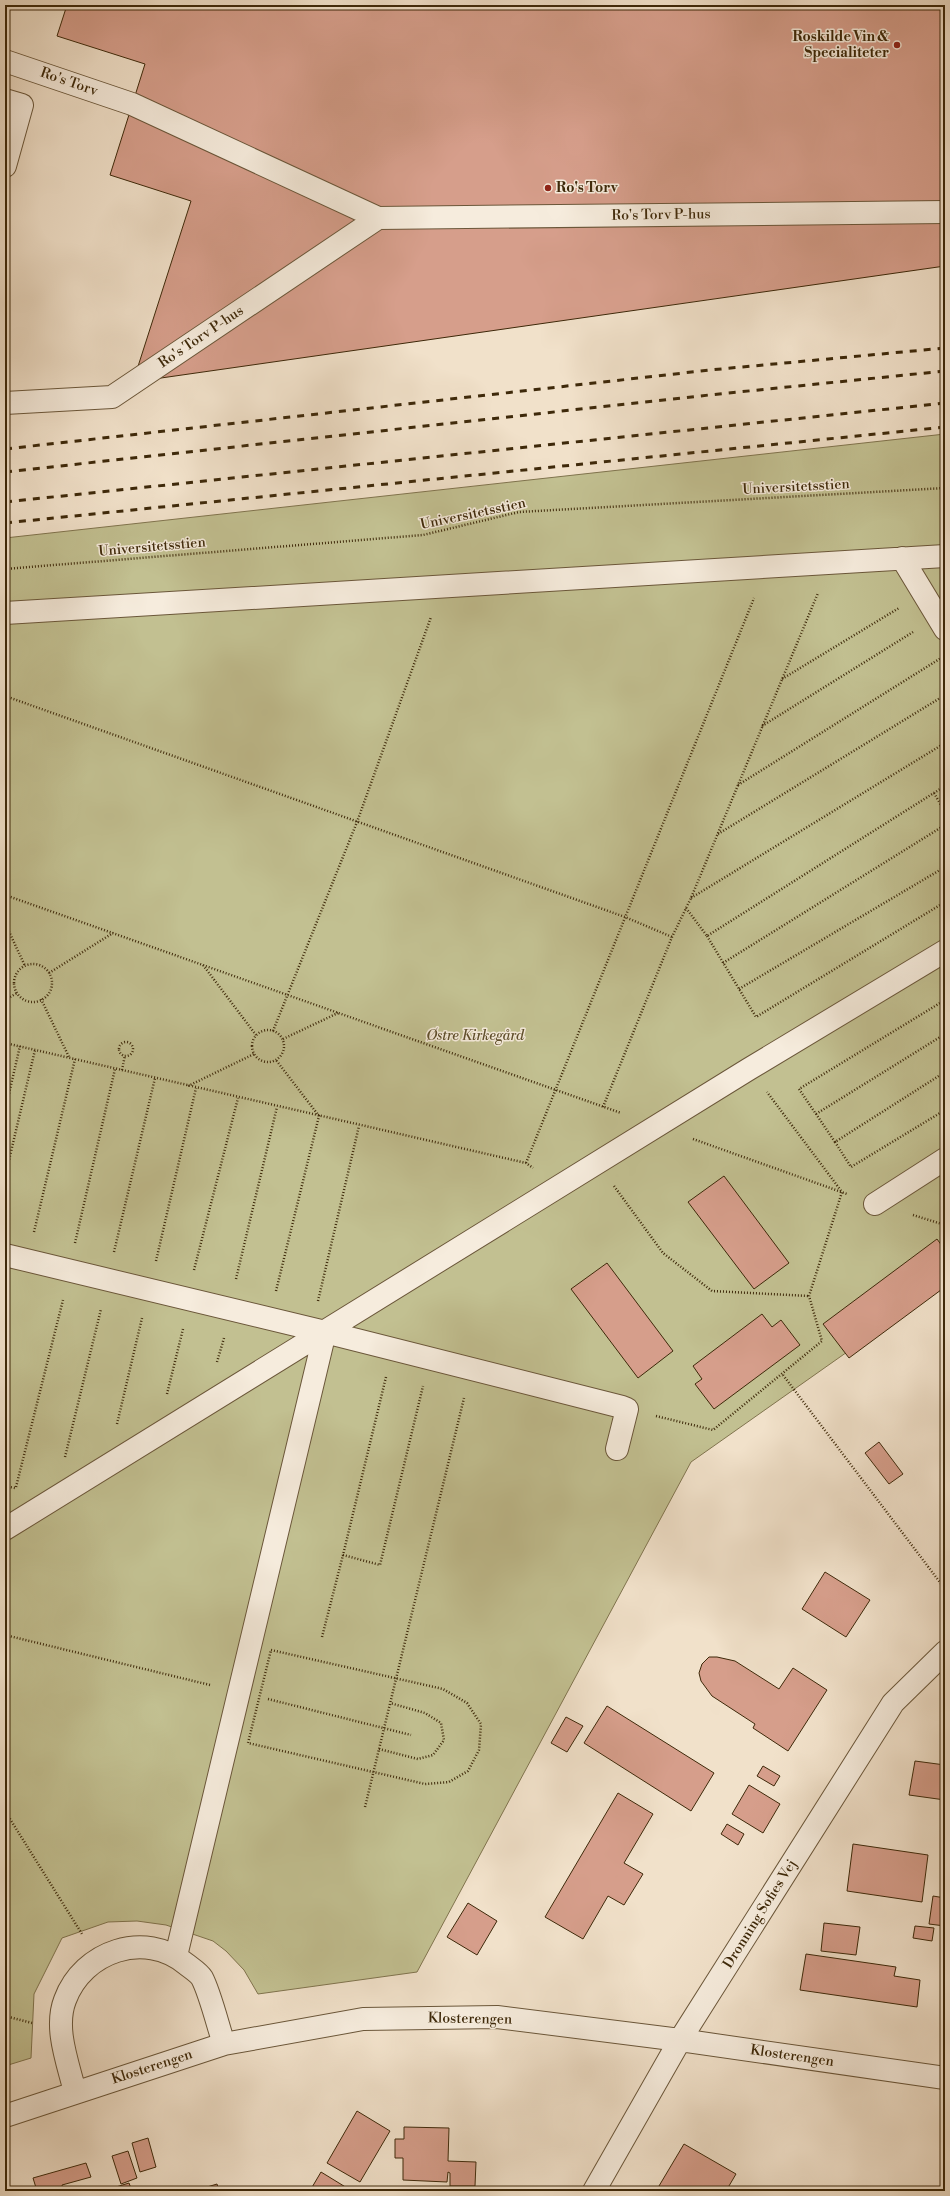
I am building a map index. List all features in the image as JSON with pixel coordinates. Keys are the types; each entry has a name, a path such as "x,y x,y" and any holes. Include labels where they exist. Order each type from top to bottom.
{"street":[{"name":"Ro's Torv","path":"5,61 132,104"},
{"path":"5,100 22,105 5,166"},
{"name":"Ro's Torv P-hus","path":"132,104 378,218 945,212"},
{"name":"Ro's Torv P-hus","path":"5,403 112,397 378,218"},
{"path":"5,613 945,556"},
{"path":"902,558 922,594 941,623"},
{"path":"5,1529 178,1422 319,1330 560,1186 749,1069 945,951"},
{"path":"874,1204 945,1160"},
{"path":"5,1255 319,1330 627,1409 617,1449"},
{"path":"176,1956 249,1694 319,1330"},
{"name":"Dronning Sofies Vej","path":"594,2191 680,2040 894,1703 945,1652"},
{"path":"75,2092 60,2030 64,2000 80,1974 97,1958 127,1948 152,1948 176,1956 202,1977 224,2044"},
{"name":"Klosterengen","path":"5,2116 224,2044 363,2019 497,2017 680,2040 945,2078"}],"path":[{"name":"Universitetsstien","path":"5,569 423,535 519,512 945,488"},
{"path":"603,1107 672,937 691,898 718,834 830,562"},
{"path":"526,1163 766,566"},
{"path":"273,1031 289,995 357,822 442,586"},
{"path":"782,680 922,594"},
{"path":"762,726 941,623"},
{"path":"738,785 945,655"},
{"path":"718,834 945,695"},
{"path":"5,696 625,917 672,937"},
{"path":"691,898 945,744"},
{"path":"707,936 945,786"},
{"path":"934,793 945,812"},
{"path":"723,962 945,825"},
{"path":"739,989 945,867"},
{"path":"5,879 9,881 5,891"},
{"path":"5,895 874,1204"},
{"path":"686,908 707,936 756,1017 945,902"},
{"path":"5,923 25,966"},
{"path":"49,973 113,933"},
{"path":"203,965 256,1035"},
{"path":"25,966 41,966 52,978 50,991 41,999 31,1001 17,993 15,980 16,974 25,966"},
{"path":"5,1000 17,993"},
{"path":"41,999 69,1058"},
{"path":"945,1000 799,1089 851,1168 945,1110"},
{"path":"283,1040 338,1013"},
{"path":"264,1030 273,1031 283,1040 284,1049 276,1060 266,1062 257,1058 254,1054 252,1044 256,1035 264,1030"},
{"path":"816,1114 945,1034"},
{"path":"128,1042 133,1050 129,1055 125,1055 121,1053 120,1047 128,1042"},
{"path":"5,1044 20,1046 359,1126 526,1163 560,1186"},
{"path":"5,1111 20,1046"},
{"path":"5,1177 35,1050"},
{"path":"187,1086 254,1054"},
{"path":"122,1070 125,1055"},
{"path":"33,1238 74,1059"},
{"path":"276,1060 319,1116"},
{"path":"74,1247 115,1069"},
{"path":"749,1069 842,1192"},
{"path":"835,1142 945,1072"},
{"path":"113,1256 155,1078"},
{"path":"155,1266 196,1088"},
{"path":"193,1275 238,1098"},
{"path":"234,1284 277,1107"},
{"path":"269,1318 319,1116"},
{"path":"319,1330 359,1126"},
{"path":"597,1163 663,1253 712,1291 808,1296"},
{"path":"627,1409 713,1430 783,1375 822,1341 808,1296 842,1192"},
{"path":"16,1488 65,1292"},
{"path":"5,1486 55,1498 103,1302"},
{"path":"122,1456 113,1438 144,1312"},
{"path":"178,1422 165,1403 185,1321"},
{"path":"322,1637 392,1349"},
{"path":"343,1555 380,1564 430,1359"},
{"path":"365,1807 471,1370"},
{"path":"783,1375 945,1589"},
{"path":"5,1635 411,1735"},
{"path":"271,1650 396,1679 443,1689 467,1703 481,1724 479,1750 468,1771 449,1782 425,1784 373,1773 248,1742 249,1694 271,1650"},
{"path":"378,1749 418,1759 433,1755 444,1740 440,1723 425,1713 390,1703"},
{"path":"5,1811 97,1958"}],"green space":[{"name":"Østre Kirkegård","path":"945,434 945,1283 691,1462 417,1972 258,1994 244,1970 226,1951 213,1941 166,1925 137,1921 108,1922 62,1938 34,1994 31,2058 5,2066 5,538"}],"building":[{"name":"Ro's Torv","path":"67,5 945,5 945,266 133,382 191,201 110,175 145,64 57,36"},
{"path":"724,1176 789,1263 754,1289 688,1202"},
{"path":"937,1239 945,1250 945,1287 849,1358 823,1324"},
{"path":"607,1263 673,1351 638,1378 571,1289"},
{"path":"762,1314 772,1327 781,1320 800,1345 714,1409 695,1384 702,1379 693,1366"},
{"path":"879,1442 903,1474 889,1484 865,1453"},
{"path":"825,1572 870,1600 846,1637 802,1609"},
{"path":"709,1657 717,1657 735,1661 779,1689 793,1668 827,1690 788,1751 753,1728 755,1724 712,1696 701,1681 699,1673 702,1664"},
{"path":"607,1706 714,1773 691,1811 584,1743"},
{"path":"566,1717 583,1726 567,1752 551,1743"},
{"path":"915,1761 945,1765 945,1800 909,1795"},
{"path":"763,1766 780,1776 774,1786 757,1776"},
{"path":"749,1785 780,1804 763,1833 732,1814"},
{"path":"618,1793 653,1814 624,1863 643,1874 624,1905 608,1896 583,1939 545,1917"},
{"path":"727,1824 744,1834 738,1845 721,1834"},
{"path":"853,1844 928,1855 922,1902 847,1891"},
{"path":"933,1896 945,1898 945,1926 929,1924"},
{"path":"468,1903 497,1921 477,1955 447,1937"},
{"path":"824,1923 860,1927 856,1955 821,1951"},
{"path":"915,1926 934,1928 932,1941 913,1938"},
{"path":"806,1954 896,1967 894,1976 920,1980 917,2007 800,1990"},
{"path":"357,2111 390,2131 360,2182 327,2163"},
{"path":"404,2127 449,2128 448,2161 476,2162 475,2186 450,2186 450,2173 448,2172 447,2182 403,2180 403,2158 395,2158 395,2139 404,2139"},
{"path":"148,2138 156,2167 140,2172 132,2143"},
{"path":"684,2144 736,2174 726,2191 656,2191"},
{"path":"128,2151 137,2178 121,2184 112,2156"},
{"path":"86,2163 91,2177 62,2185 63,2191 37,2191 33,2178"},
{"path":"321,2172 352,2191 313,2191 311,2189"},
{"path":"129,2183 132,2191 103,2191"},
{"path":"217,2184 219,2191 194,2191"}],"railway":[{"path":"5,449 710,370 945,348"},
{"path":"5,472 709,395 945,371"},
{"path":"5,502 945,403"},
{"path":"5,523 945,427"}],"place":[{"name":"Roskilde Vin & Specialiteter","path":"897,45"},
{"name":"Ro's Torv","path":"548,188"}]}
